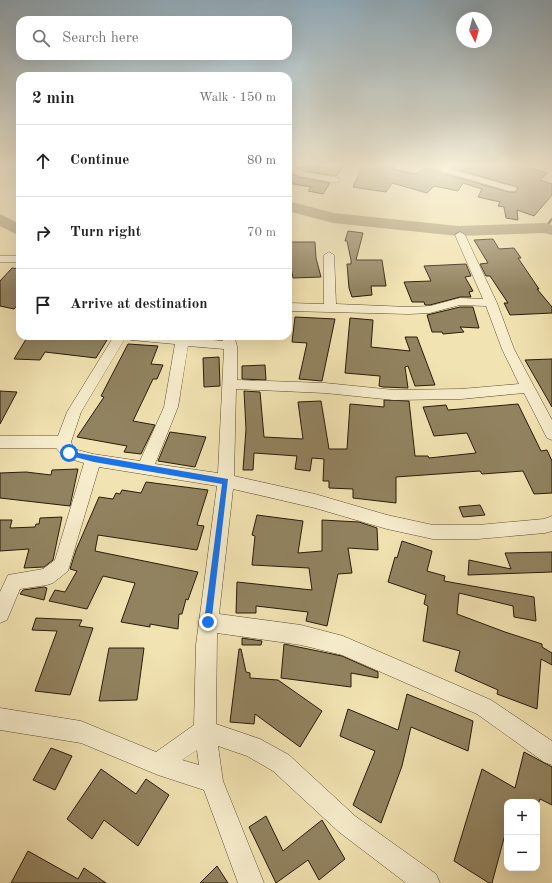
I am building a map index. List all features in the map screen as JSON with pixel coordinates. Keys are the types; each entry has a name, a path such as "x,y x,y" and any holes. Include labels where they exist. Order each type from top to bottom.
{"street":[{"path":"460,235 491,303 508,349 552,434"},
{"path":"329,255 330,307"},
{"path":"0,259 16,259"},
{"path":"292,307 427,310 453,302 471,301 491,303"},
{"path":"118,340 74,412 63,442 64,448 69,453 94,460 226,481 314,501 387,522 433,532 478,532 545,526 552,523"},
{"path":"172,340 230,341 230,384 226,481 208,622 206,646 205,731 212,781 250,883"},
{"path":"145,468 170,407 182,341"},
{"path":"230,384 325,388 394,395 461,394 528,388"},
{"path":"0,442 63,442"},
{"path":"0,614 14,581 47,577 62,565 94,460"},
{"path":"208,622 301,635 343,646 484,707 552,754"},
{"path":"0,719 81,732 158,764 212,781"},
{"path":"158,764 205,731"},
{"path":"205,731 252,748 280,763 347,824 427,883"}],"building":[{"path":"504,207 542,207 534,216 517,210 518,220 506,218"},
{"path":"348,231 363,233 356,260 382,260 386,286 371,286 372,295 352,297 349,288 347,264 351,264 351,260 347,241 345,241"},
{"path":"493,239 499,249 514,248 521,258 518,258 539,289 537,289 552,307 552,313 510,315 504,303 508,303 490,276 486,276 480,264 488,263 474,240"},
{"path":"292,242 315,242 316,258 321,277 293,278"},
{"path":"466,264 471,276 465,277 473,291 469,292 471,297 460,297 430,305 425,305 424,302 412,302 404,282 431,281 424,266"},
{"path":"12,268 16,268 16,307 14,309 0,306 0,281"},
{"path":"460,307 473,307 479,328 460,327 464,332 443,334 442,332 432,332 427,315"},
{"path":"295,317 335,319 322,381 299,379 307,343 292,342"},
{"path":"350,318 373,320 371,347 410,351 405,337 417,337 435,385 415,386 408,366 405,367 408,388 379,386 380,376 345,373"},
{"path":"26,340 107,340 96,358 45,352 40,360 14,359"},
{"path":"128,344 158,346 151,364 163,365 157,379 153,379 133,421 155,425 141,454 124,452 127,446 77,437 104,397 101,396"},
{"path":"219,357 220,386 204,387 203,358"},
{"path":"552,359 552,407 525,360"},
{"path":"265,365 266,380 242,379 242,366"},
{"path":"0,391 17,392 0,424"},
{"path":"244,391 260,392 264,437 303,439 298,402 321,401 329,449 347,449 350,404 384,407 384,400 409,401 415,456 428,456 429,458 476,453 467,433 434,436 423,407 446,405 448,410 518,404 541,451 547,450 552,461 552,493 534,494 523,471 482,474 480,471 396,477 396,503 353,498 353,489 329,488 329,481 323,481 324,459 312,458 310,471 295,469 297,456 254,453 253,470 243,470 246,429"},
{"path":"170,432 206,437 195,467 158,461"},
{"path":"78,469 70,506 0,498 0,473 26,472 51,475 52,470"},
{"path":"146,482 208,490 197,525 204,526 197,550 98,535 95,551 198,572 188,600 186,599 182,614 179,614 178,629 150,624 150,627 121,622 135,583 103,576 87,609 49,601 55,590 65,592 77,571 70,569 76,550 99,497 113,499 116,493 120,494 122,490 141,493"},
{"path":"480,505 485,515 463,517 459,507"},
{"path":"257,515 303,521 298,553 322,551 322,520 359,522 377,528 378,550 348,548 352,573 338,574 327,626 306,621 308,612 256,606 256,613 236,613 237,582 312,590 309,568 252,565 255,536 252,535"},
{"path":"62,517 53,560 44,567 24,568 29,549 0,551 0,520 12,520 10,528 35,527 36,524 39,524 40,518"},
{"path":"402,541 432,551 427,571 445,576 444,581 534,597 536,621 514,617 513,606 459,593 457,614 542,644 542,647 552,653 552,665 541,659 537,709 497,694 498,690 455,671 460,651 423,641 428,606 424,604 426,595 388,582 395,557 397,558"},
{"path":"552,552 552,572 468,575 469,560 511,569 505,553"},
{"path":"44,587 47,588 44,600 20,594 23,590"},
{"path":"36,618 82,620 79,626 93,628 70,695 35,691 57,631 32,630"},
{"path":"242,638 262,641 261,645 242,645"},
{"path":"284,644 342,656 378,672 378,678 351,673 351,687 281,678"},
{"path":"109,648 144,648 137,700 99,701"},
{"path":"239,649 241,649 246,672 250,673 250,678 278,680 322,711 300,747 255,714 254,724 230,722"},
{"path":"407,694 473,721 468,751 411,727 402,766 381,823 353,805 375,751 340,736 348,709 398,730"},
{"path":"51,748 72,756 55,790 33,780"},
{"path":"524,752 552,767 552,805 540,799 504,799 504,838 492,883 489,883 454,861 482,769 515,788"},
{"path":"101,769 136,794 146,779 169,795 138,846 104,820 92,839 67,819"},
{"path":"266,816 283,851 322,820 345,859 319,880 308,860 276,883 249,827"},
{"path":"28,851 78,879 84,868 106,883 11,883"},
{"path":"217,866 228,883 200,883"}],"waterway":[{"path":"293,207 333,218 458,231 545,228 552,230"},
{"path":"0,219 16,229"},
{"path":"545,228 552,219"}],"route":[{"path":"69,453 94,460 226,481 208,622"}]}
